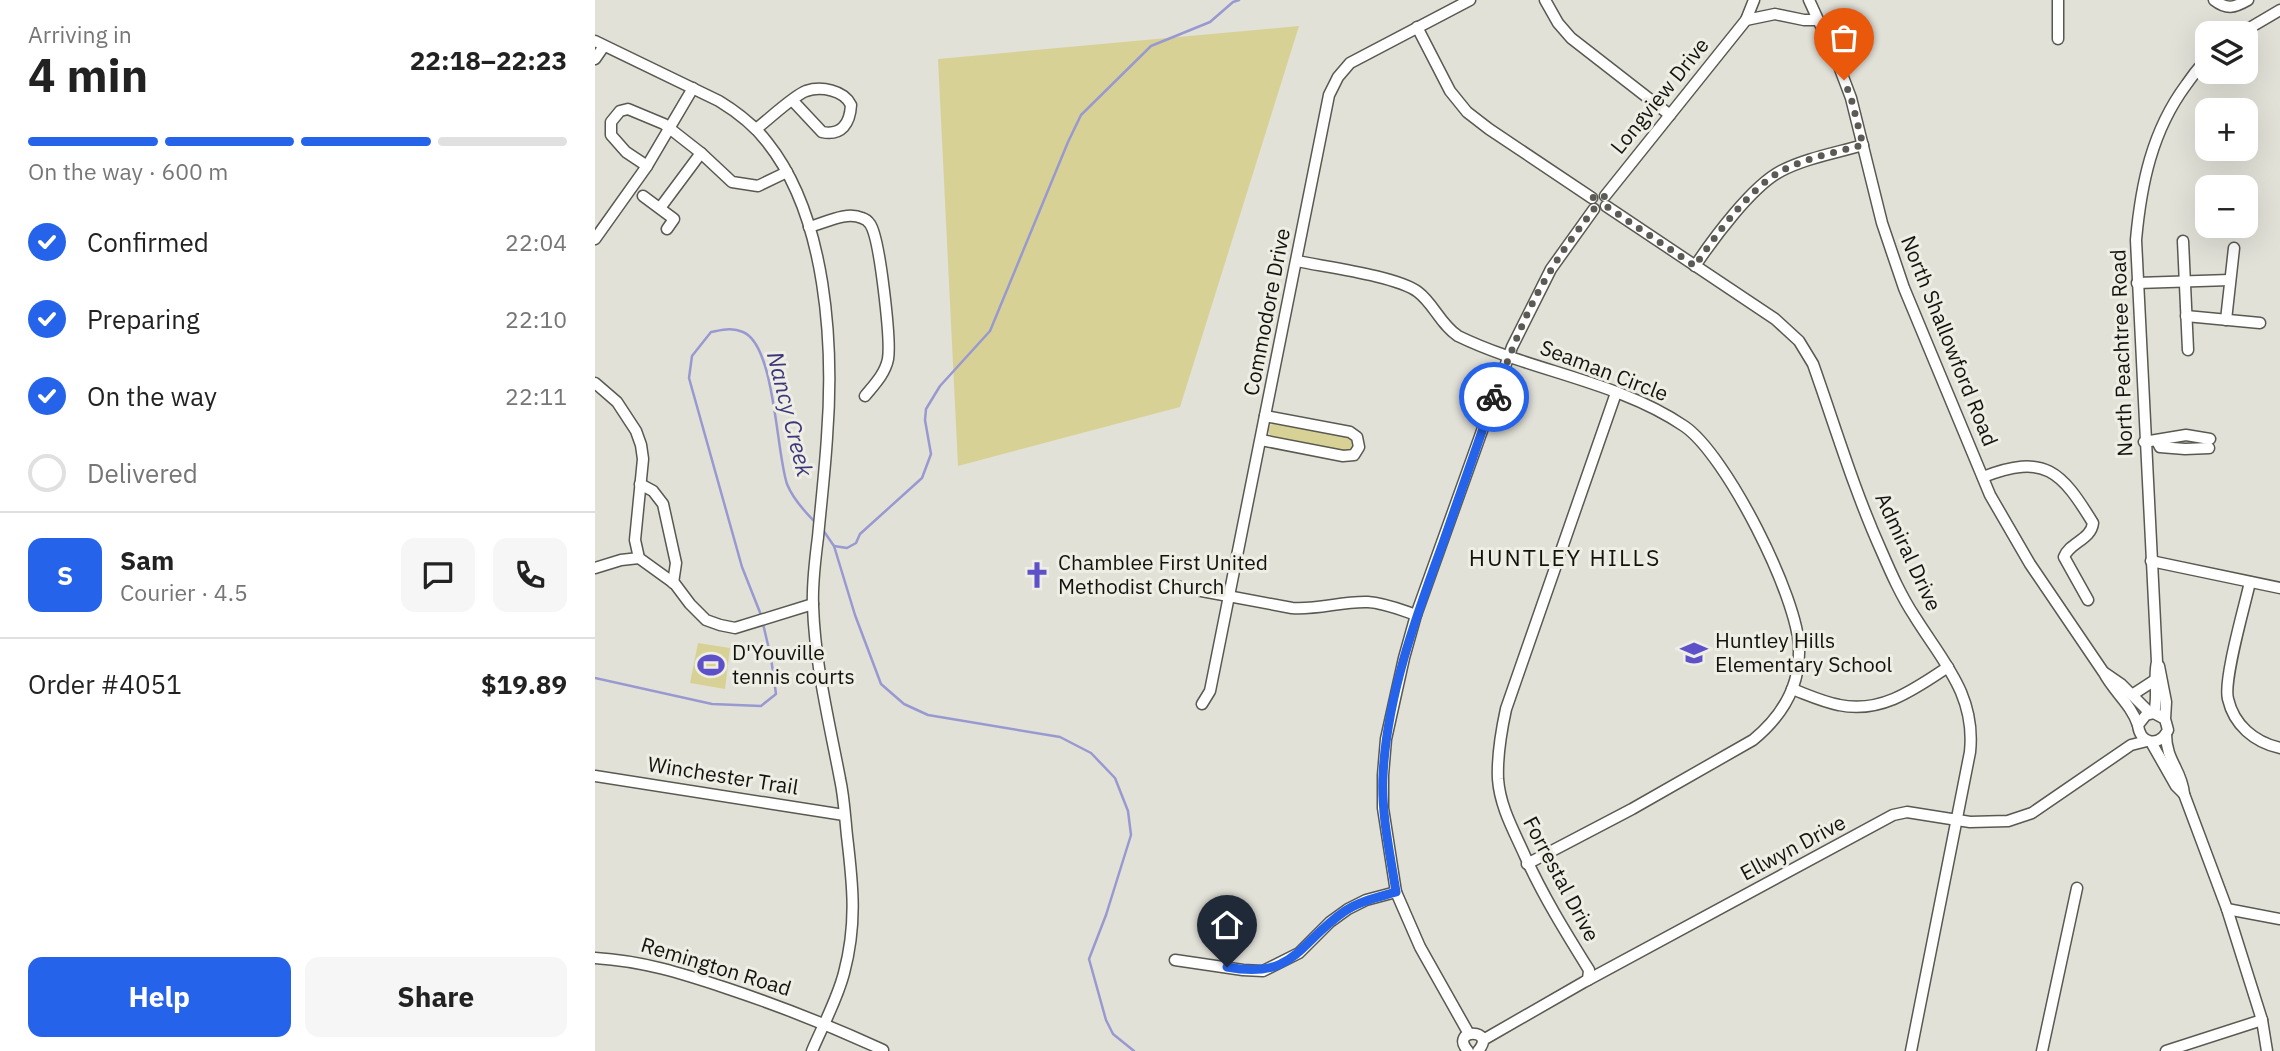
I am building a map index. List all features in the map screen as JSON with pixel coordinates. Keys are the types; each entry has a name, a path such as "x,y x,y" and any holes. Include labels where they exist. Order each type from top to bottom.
{"street":[{"name":"Commodore Drive","path":"1202,704 1210,691 1331,90 1350,63 1470,0"},
{"path":"1545,0 1558,23 1571,38 1670,115"},
{"name":"Longview Drive","path":"1605,201 1746,20 1754,0"},
{"name":"North Shallowford Road","path":"1809,0 1851,98 1889,247 1983,477 2012,537 2110,685 2132,709 2138,727"},
{"path":"2058,0 2058,39"},
{"path":"2214,0 2224,8 2235,8 2248,0"},
{"path":"2258,23 2280,10"},
{"path":"1746,20 1775,14 1818,20"},
{"path":"1417,27 1450,90 1467,112 1593,203"},
{"path":"595,59 600,44 693,88 737,113 767,141 787,172 809,227 821,284 829,355 824,476 813,604 815,644 840,781 854,897 850,943 838,995 812,1051"},
{"name":"North Peachtree Road","path":"2152,713 2157,699 2157,662 2144,442 2137,229 2140,197 2157,136 2173,104 2195,76"},
{"path":"595,239 647,166 693,88"},
{"path":"756,129 793,101 809,90 840,93 851,105 849,121 839,131 822,132 793,101"},
{"path":"647,166 626,152 610,133 611,122 620,111 632,109 670,128 732,182 758,187 787,172"},
{"path":"1695,266 1750,195 1770,178 1797,164 1863,145"},
{"path":"660,208 701,153"},
{"path":"1469,1034 1420,947 1396,892 1383,808 1386,739 1403,657 1416,615 1509,356 1551,269 1599,194 1605,201"},
{"path":"643,196 674,219 667,229"},
{"name":"Admiral Drive","path":"1605,201 1775,319 1792,333 1807,352 1882,551 1908,606 1948,667 1965,700 1971,721 1970,752 1911,1051"},
{"path":"809,227 855,216 866,219 872,228 884,291 888,359 865,396"},
{"path":"2183,241 2188,350"},
{"path":"2226,320 2234,248"},
{"name":"Seaman Circle","path":"1297,261 1405,284 1427,300 1450,331 1474,343 1616,393 1657,410 1687,428 1698,438 1734,485 1764,542 1794,619 1800,650 1792,689 1780,714 1771,725 1753,740 1632,809 1527,864"},
{"path":"2137,283 2230,280"},
{"path":"2186,316 2260,323"},
{"path":"595,383 617,402 636,431 643,459 635,540 639,558"},
{"name":"Forrestal Drive","path":"1588,980 1588,970 1527,864 1509,821 1498,782 1500,741 1506,709 1616,393"},
{"path":"1261,440 1343,456 1354,455 1359,447 1357,437 1350,432 1265,416"},
{"path":"2144,442 2157,441 2160,437 2186,435 2209,444"},
{"path":"1983,477 2021,465 2030,466 2048,471 2073,491 2093,523 2088,534 2066,550 2064,557 2088,600"},
{"path":"640,484 653,491 663,504 676,563 673,583"},
{"path":"595,568 621,559 639,558 673,583 706,620 735,628 813,604"},
{"path":"2151,561 2280,588"},
{"path":"2250,582 2227,687 2228,698 2242,727 2265,744 2280,748"},
{"path":"1164,584 1301,609 1369,602 1416,615"},
{"name":"North Peachtree Road","path":"2157,662 2161,670 2165,719 2168,726 2168,756 2181,778 2227,909 2262,1020 2267,1051"},
{"path":"1792,689 1837,705 1875,706 1910,692 1948,667"},
{"name":"North Shallowford Road","path":"2104,673 2152,713"},
{"path":"2132,695 2155,680"},
{"path":"2131,745 2142,717 2152,713 2165,719"},
{"name":"North Peachtree Road","path":"2138,727 2176,786 2185,794"},
{"path":"2149,742 2160,741 2166,734"},
{"name":"Ellwyn Drive","path":"1483,1040 1893,815 1907,812 1983,823 2008,821 2032,813 2131,745 2149,742"},
{"name":"Winchester Trail","path":"595,776 844,815"},
{"path":"2042,1051 2077,888"},
{"path":"1175,960 1263,971 1299,953 1330,922 1348,909 1366,900 1396,892"},
{"path":"2227,909 2280,919"},
{"name":"Remington Road","path":"595,958 628,960 671,970 824,1023 883,1051"},
{"path":"2166,1051 2262,1020"},
{"path":"1466,1051 1464,1041 1469,1034 1476,1033 1483,1040 1478,1051"}],"shaded area":[{"path":"1299,26 1180,407 958,466 938,59"},
{"path":"1273,423 1350,438 1355,446 1347,452 1270,437 1268,428"},
{"name":"D'Youville tennis courts","path":"698,643 730,648 725,689 690,683"}],"waterway":[{"name":"Nancy Creek","path":"834,546 847,548 856,543 860,534 922,478 931,454 925,420 926,409 940,386 990,331 1081,115 1151,46 1210,22 1239,0"},
{"name":"Nancy Creek","path":"595,678 712,704 761,706 776,694 761,615 742,567 689,378 692,356 711,332 735,330 743,332 754,341 768,377 787,484 796,500 815,522"},
{"path":"823,530 834,546 855,615 881,684 904,704 928,715 1060,737 1091,753 1115,778 1128,811 1131,835 1089,959 1106,1020 1113,1034 1134,1051"}],"way so far":[{"path":"1494,397 1512,347 1535,300 1551,269 1594,209 1591,202 1594,196 1605,196 1606,206 1695,266 1750,195 1770,178 1797,164 1863,145 1844,80"}],"place":[{"name":"Chamblee First United Methodist Church","path":"1037,575"},
{"name":"Huntley Hills Elementary School","path":"1694,653"},
{"name":"D'Youville tennis courts","path":"711,665"}],"district":[{"name":"HUNTLEY HILLS","path":"1565,558"}],"route":[{"path":"1227,967 1263,971 1279,964 1299,953 1330,922 1348,909 1366,900 1396,892 1383,808 1386,739 1403,657 1416,615 1494,397"}]}
